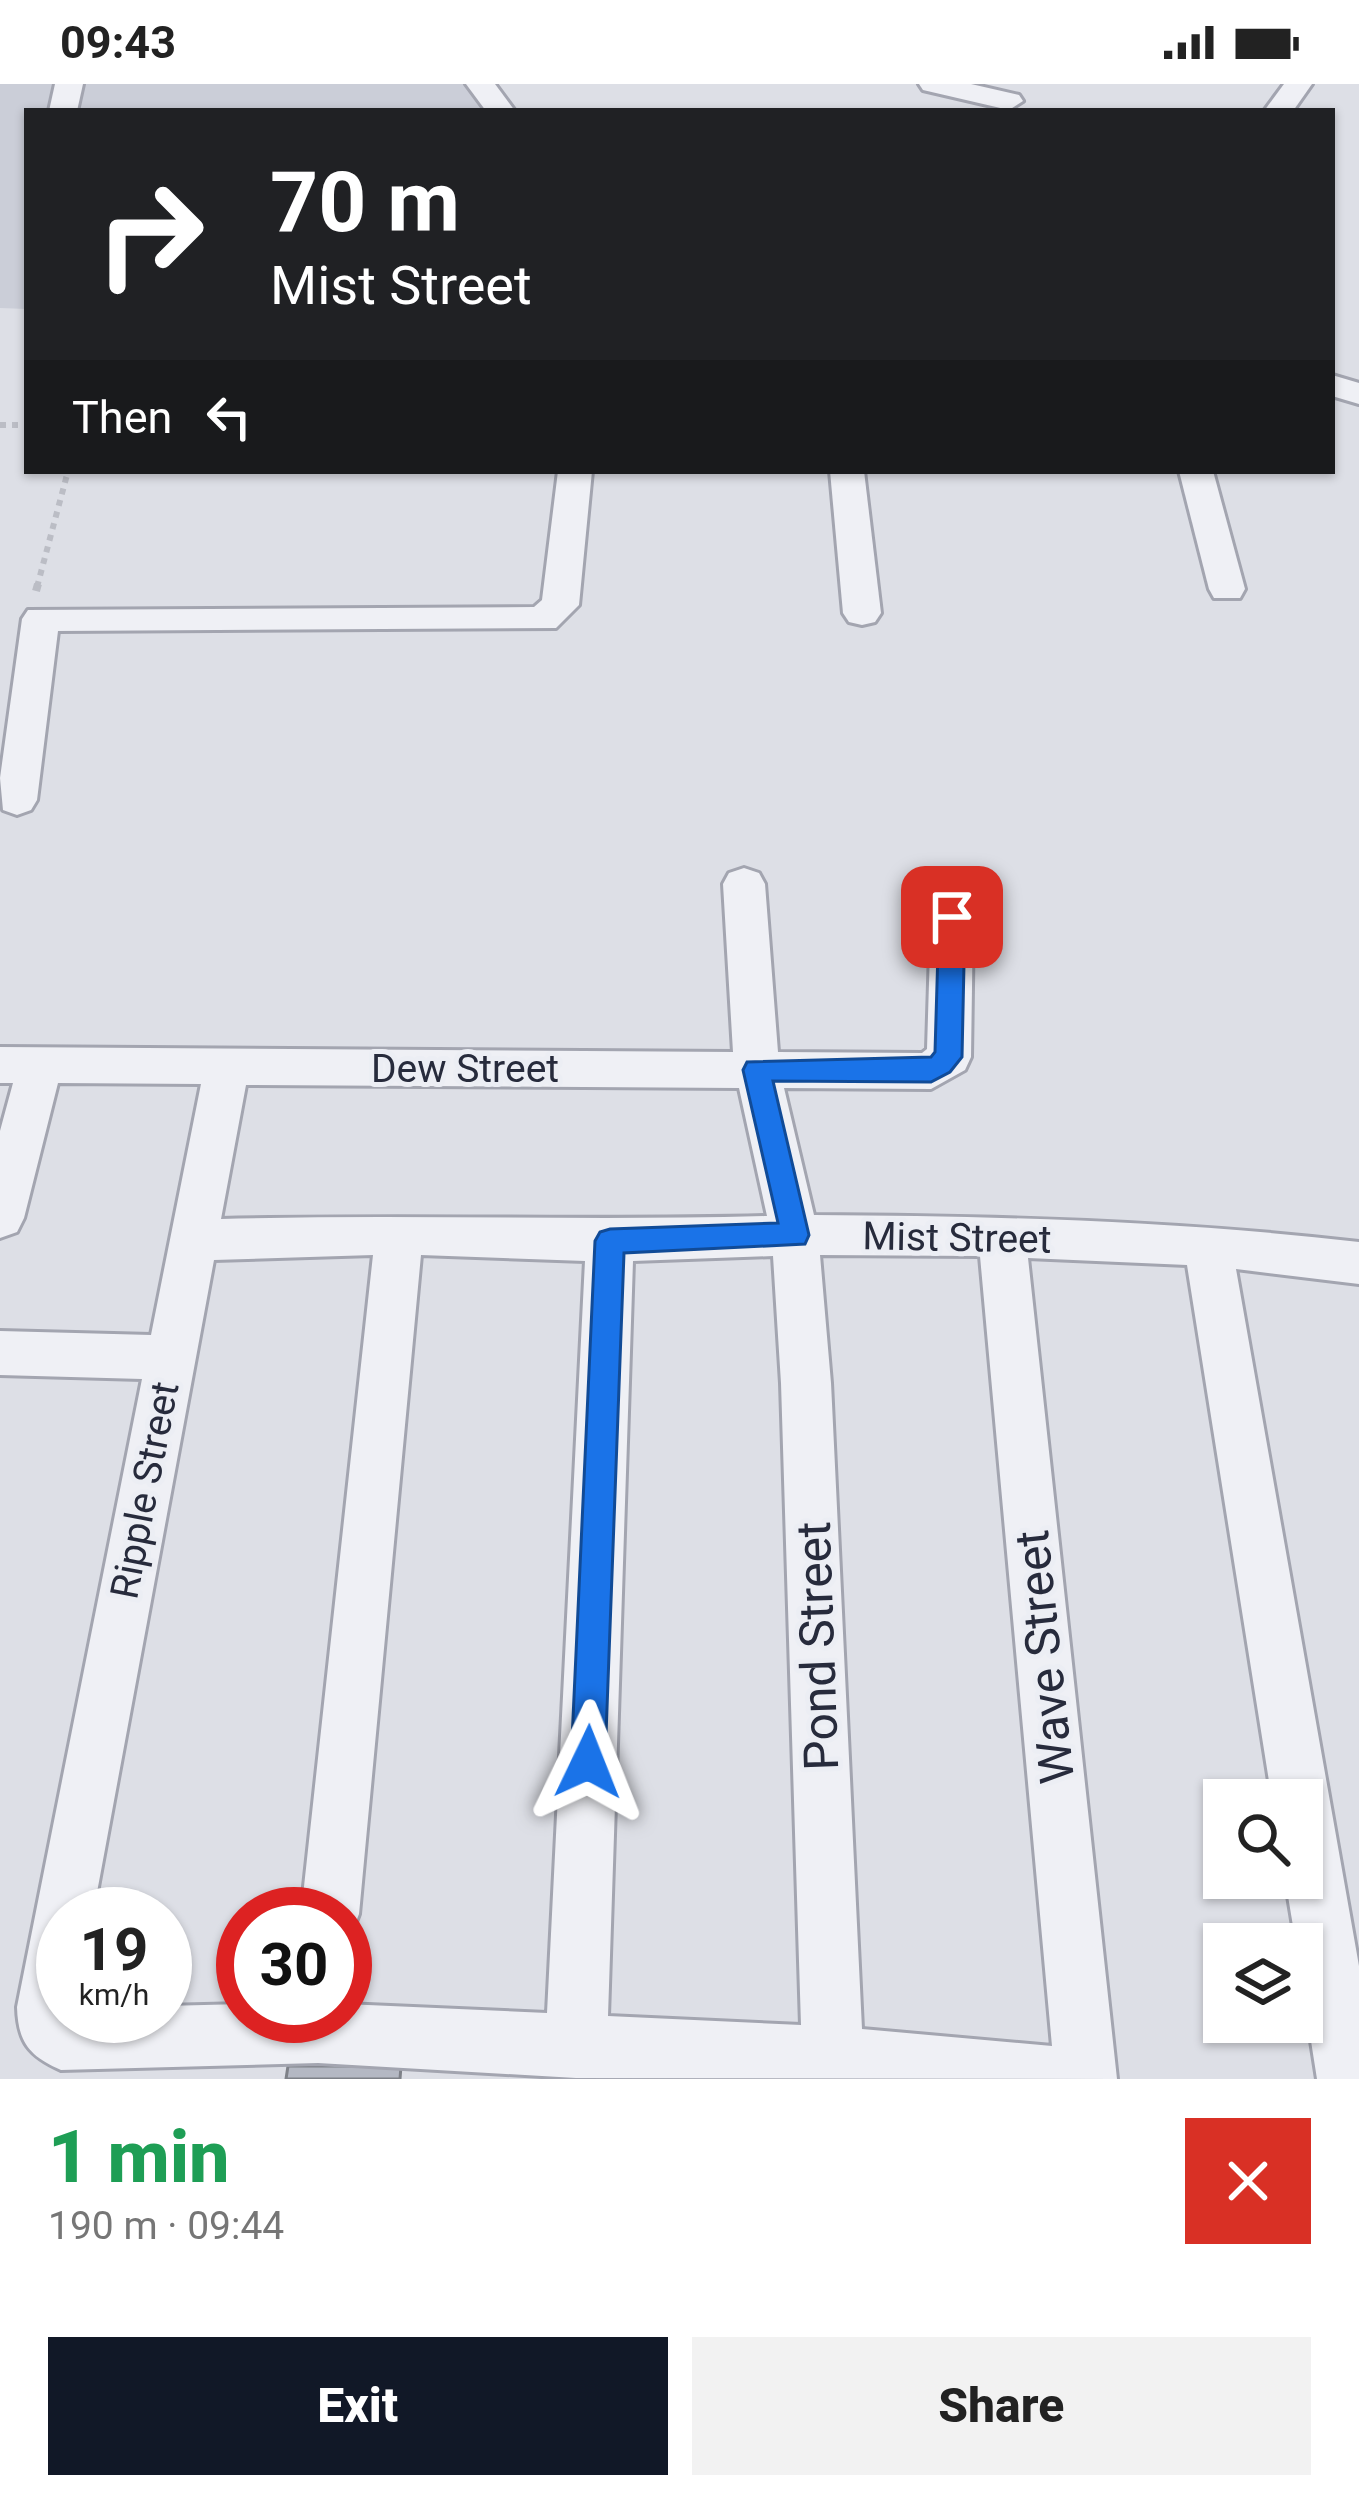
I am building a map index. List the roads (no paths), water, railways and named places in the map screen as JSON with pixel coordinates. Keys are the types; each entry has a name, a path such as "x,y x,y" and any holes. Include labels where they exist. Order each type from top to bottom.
{"street":[{"path":"480,84 499,108"},
{"path":"933,84 1009,101"},
{"path":"17,800 41,619 543,619 560,605 575,474"},
{"path":"848,474 862,613"},
{"path":"1197,474 1227,589"},
{"name":"Pond Street","path":"744,884 757,1070 795,1235 806,1383 833,2057"},
{"name":"Dew Street","path":"20,1065 931,1071 949,1057 952,917"},
{"path":"0,1218 20,1065"},
{"name":"Ripple Street","path":"70,1887 227,1066"},
{"path":"333,1887 399,1234"},
{"name":"Mist Street","path":"194,1240 399,1234 610,1241 795,1235 1002,1236 1208,1245 1359,1263"},
{"name":"Wave Street","path":"1002,1236 1082,2079"},
{"path":"576,2047 610,1241"},
{"path":"1208,1245 1298,1779"},
{"path":"0,1353 169,1358"},
{"path":"1318,1899 1348,2079"},
{"path":"372,2030 576,2047 833,2057 1082,2079"}]}
